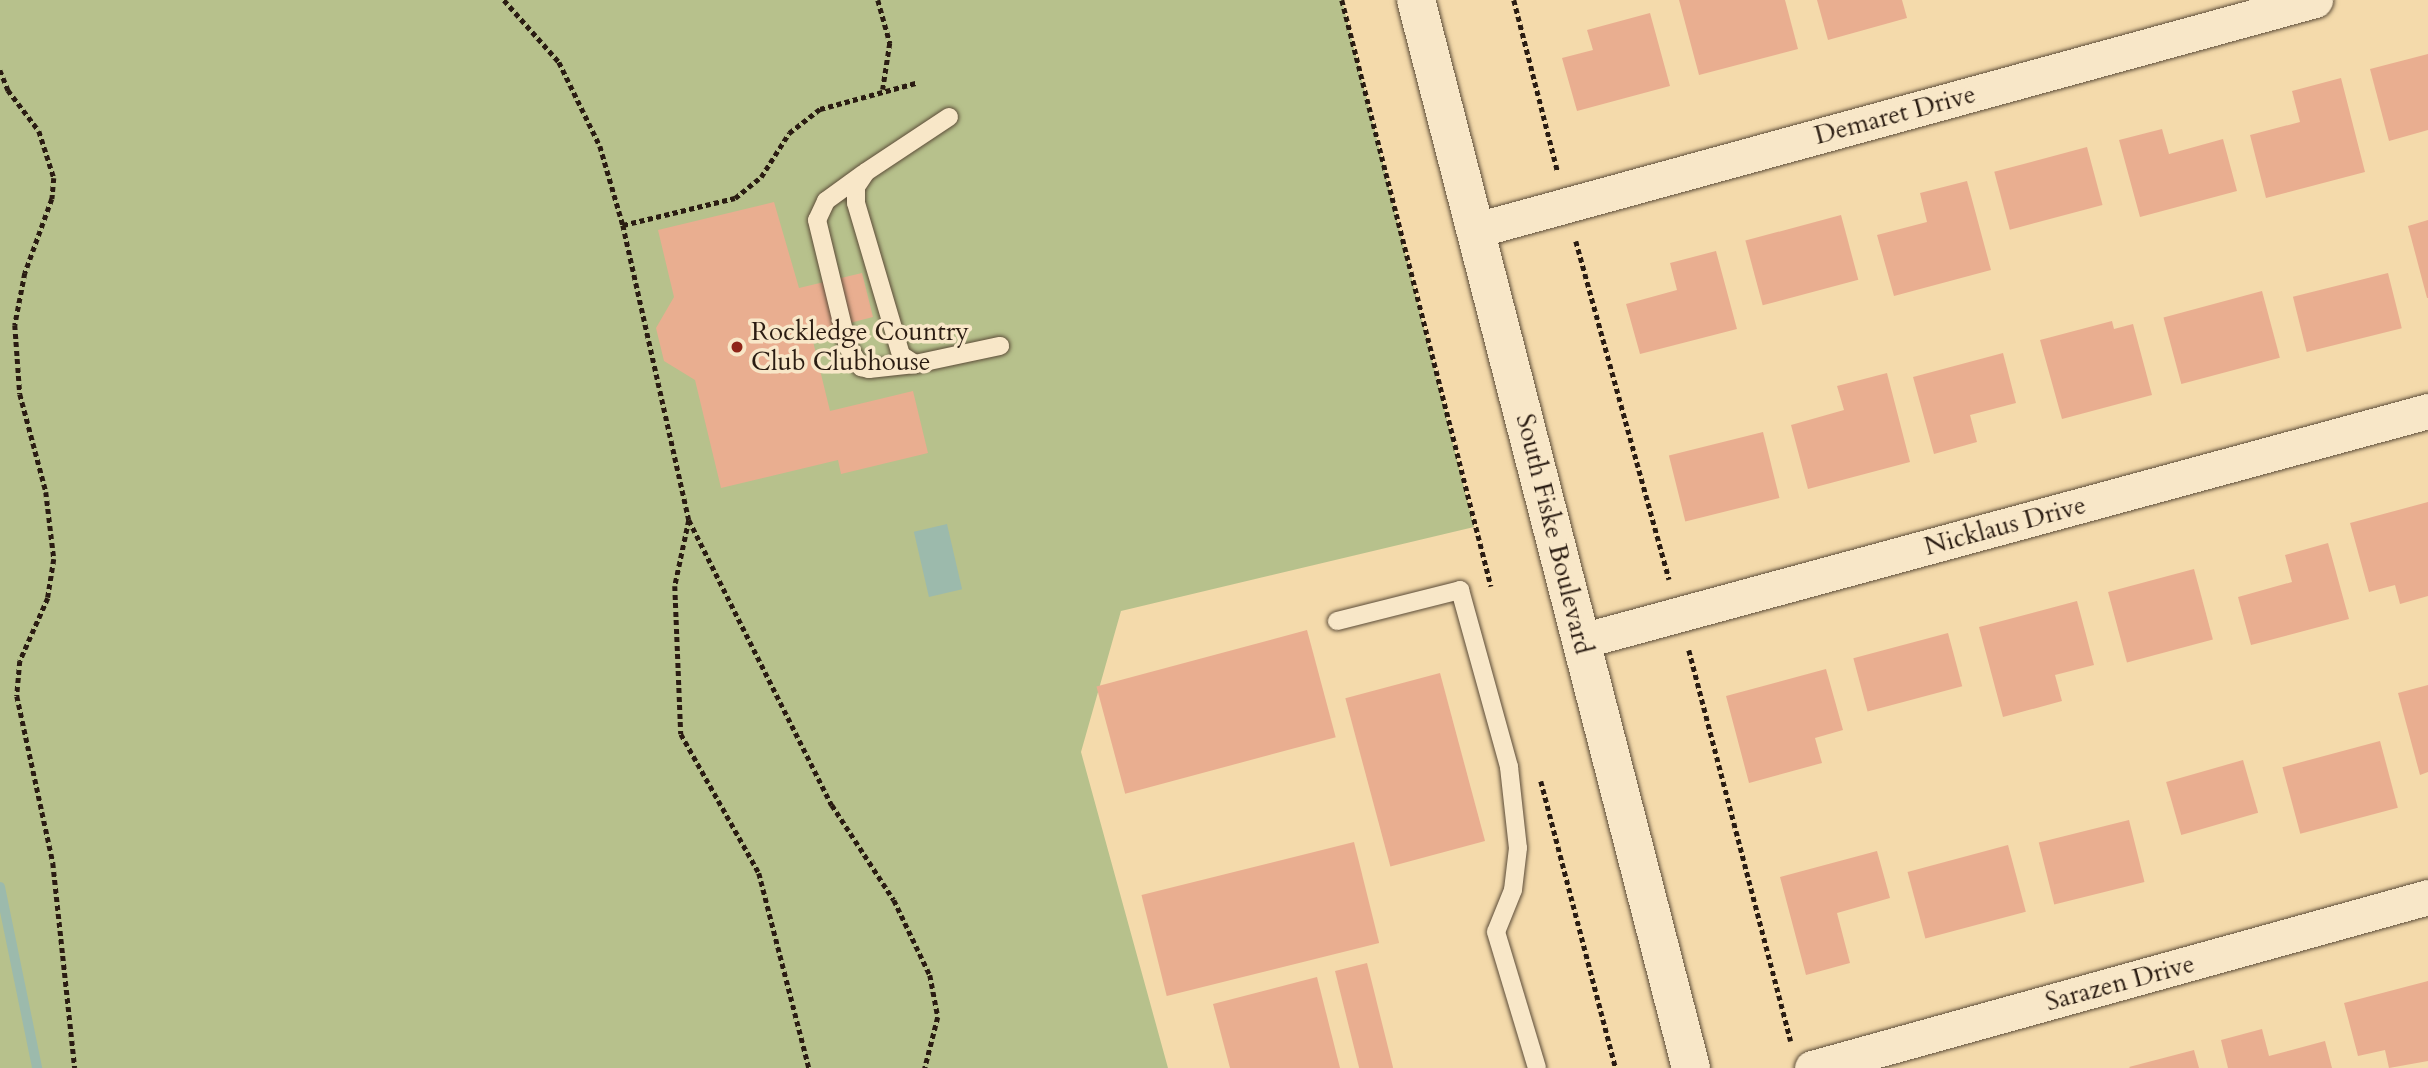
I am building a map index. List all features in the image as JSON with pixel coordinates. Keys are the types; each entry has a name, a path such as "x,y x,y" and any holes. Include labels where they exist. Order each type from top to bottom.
{"main road":[{"name":"South Fiske Boulevard","path":"1416,0 1689,1068"}],"street":[{"name":"Demaret Drive","path":"1476,230 2315,0"},
{"name":"Nicklaus Drive","path":"1581,641 2428,411"},
{"name":"Sarazen Drive","path":"1802,1055 2428,897"}],"lane":[{"path":"949,117 826,201 817,220 848,347 861,367 915,364 1000,346"},
{"path":"866,172 856,187 856,203 894,343 901,355 915,364"},
{"path":"1337,621 1460,590 1509,767 1518,848 1513,890 1496,932 1537,1068"}],"path":[{"path":"504,0 565,73 600,146 623,225 689,520 837,815 881,877 927,968 938,1017 925,1068"},
{"path":"878,0 890,43 883,89"},
{"path":"1342,0 1494,596"},
{"path":"1514,0 1559,180"},
{"path":"0,70 8,90 39,131 54,178 52,199 25,273 15,325 20,394 46,492 54,559 48,598 20,661 17,696 54,863 75,1068"},
{"path":"623,225 735,198 761,177 789,133 820,109 883,89 916,83"},
{"path":"1573,228 1622,421 1633,446 1671,585"},
{"path":"689,520 675,586 681,734 759,873 809,1068"},
{"path":"1686,641 1802,1055"},
{"path":"1539,770 1616,1068"}],"green space":[{"path":"0,0 1342,0 1474,527 1121,611 1081,752 1168,1068 0,1068"}],"shaded area":[{"path":"947,524 962,589 929,597 914,532"}],"building":[{"path":"1679,0 1785,0 1798,49 1699,75"},
{"path":"1817,0 1902,0 1907,18 1828,40"},
{"path":"1650,13 1670,86 1577,111 1562,58 1593,50 1587,30"},
{"path":"2428,54 2428,130 2389,141 2370,69"},
{"path":"2341,78 2365,172 2266,198 2250,135 2300,122 2292,91"},
{"path":"2162,129 2169,154 2223,139 2237,191 2140,217 2119,140"},
{"path":"2087,147 2103,205 2010,230 1994,172"},
{"path":"1967,181 1991,270 1894,296 1877,235 1927,222 1920,193"},
{"name":"Rockledge Country Club Clubhouse","path":"774,202 799,288 862,273 873,317 811,333 830,411 913,391 928,453 841,474 838,460 721,488 695,380 664,361 656,328 674,297 658,230"},
{"path":"1841,215 1858,280 1763,305 1745,241"},
{"path":"2428,220 2428,298 2427,298 2408,226"},
{"path":"1716,251 1737,329 1640,354 1626,304 1677,290 1670,263"},
{"path":"2388,273 2402,328 2307,352 2293,297"},
{"path":"2262,291 2280,358 2181,384 2163,317"},
{"path":"2112,321 2114,329 2133,324 2152,395 2062,419 2040,340"},
{"path":"2003,353 2016,403 1970,415 1977,442 1934,454 1913,377"},
{"path":"1887,373 1910,462 1808,489 1791,425 1844,410 1837,386"},
{"path":"1763,432 1779,498 1685,521 1669,455"},
{"path":"2428,502 2428,596 2400,604 2395,585 2369,592 2350,523"},
{"path":"2328,543 2349,619 2251,645 2238,597 2292,582 2285,555"},
{"path":"2194,569 2213,640 2127,663 2108,592"},
{"path":"2077,601 2094,665 2055,675 2062,701 2003,717 1979,627"},
{"path":"1307,630 1336,737 1125,794 1096,686"},
{"path":"1948,633 1962,686 1868,711 1853,658"},
{"path":"1826,669 1843,730 1815,738 1822,763 1749,783 1726,696"},
{"path":"1440,673 1485,841 1390,866 1345,698"},
{"path":"2428,685 2428,772 2420,775 2398,693"},
{"path":"2380,741 2398,808 2300,834 2282,767"},
{"path":"2243,760 2258,813 2181,835 2166,782"},
{"path":"2129,820 2144,882 2054,905 2039,842"},
{"path":"1354,842 1379,943 1167,996 1142,895"},
{"path":"2008,845 2026,912 1925,939 1908,872"},
{"path":"1877,851 1890,898 1837,913 1850,963 1806,975 1780,877"},
{"path":"1367,963 1393,1068 1359,1068 1335,971"},
{"path":"1317,977 1340,1068 1230,1068 1213,1004"},
{"path":"2428,981 2428,1061 2389,1068 2385,1050 2358,1056 2344,1003"},
{"path":"2262,1029 2269,1056 2325,1041 2332,1068 2228,1068 2221,1040"},
{"path":"2194,1050 2199,1068 2129,1067"}],"waterway":[{"path":"0,887 37,1068"}],"place":[{"name":"Rockledge Country Club Clubhouse","path":"737,347"}]}
